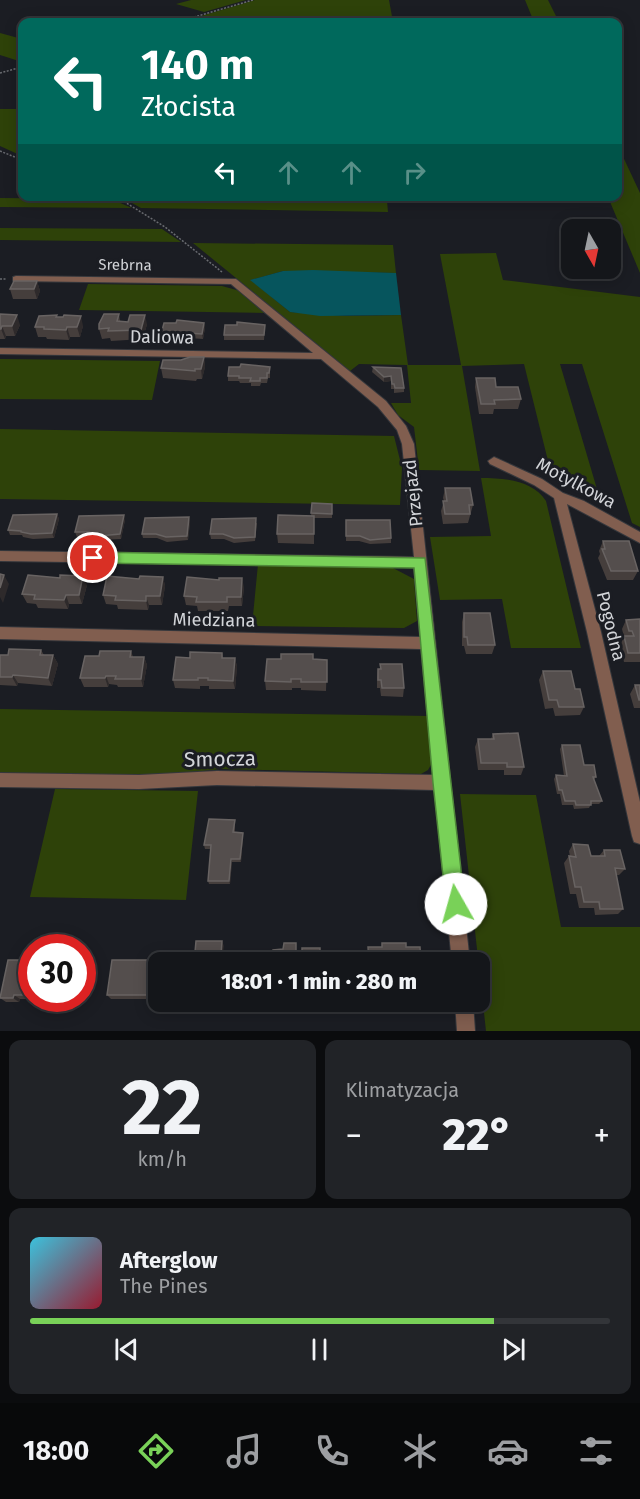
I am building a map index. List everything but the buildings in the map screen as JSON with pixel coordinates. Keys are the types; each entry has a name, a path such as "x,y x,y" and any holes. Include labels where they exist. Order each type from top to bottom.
{"street":[{"name":"Srebrna","path":"16,279 233,281"},
{"name":"Przejazd","path":"233,281 276,314 382,404 402,429 408,444 460,952"},
{"name":"Daliowa","path":"0,351 323,356"},
{"name":"Motylkowa","path":"494,461 559,496 580,504 640,538"},
{"name":"Pogodna","path":"559,496 594,632 640,837"},
{"path":"0,556 420,562"},
{"name":"Miedziana","path":"0,633 427,643"},
{"name":"Smocza","path":"0,780 139,782 217,778 441,783"},
{"path":"465,1012 466,1031"}],"path":[{"path":"191,18 253,0"},
{"path":"0,73 18,68"},
{"path":"0,151 18,158"},
{"path":"123,201 165,227 233,281"}],"green space":[{"path":"191,0 246,0 204,12 176,4"},
{"path":"255,0 389,0 392,18 194,18"},
{"path":"525,0 548,0 557,18 532,18"},
{"path":"0,33 18,38 18,61 0,55"},
{"path":"0,109 18,109 18,154 0,146"},
{"path":"622,155 640,193 640,273 621,228 621,219 617,219 610,201 622,201"},
{"path":"0,198 18,198 18,201 116,201 132,208 0,207"},
{"path":"128,201 387,201 388,212 141,208"},
{"path":"0,228 162,229 181,242 0,240"},
{"path":"193,243 393,245 396,273 283,271 251,280 290,312 346,316 401,315 408,365 461,365 440,254 496,253 503,280 640,297 640,527 632,523 582,364 560,364 602,506 552,477 524,364 462,366 480,471 419,470 414,427 398,415 391,403 411,403 407,365 359,364 350,371"},
{"path":"88,284 222,286 240,291 268,313 79,310"},
{"path":"0,359 160,361 152,400 0,399"},
{"path":"0,429 394,436 402,468 400,505 0,499"},
{"path":"481,478 526,484 546,501 581,648 511,648 502,599 440,600 430,537 491,536"},
{"path":"258,564 393,568 414,579 417,621 404,628 252,626"},
{"path":"0,709 429,716 432,763 428,770 421,774 220,769 160,776 0,774"},
{"path":"55,789 198,791 186,900 30,897"},
{"path":"460,794 536,795 561,927 640,927 640,1031 486,1031 484,1012 490,1012 490,952 477,952"}],"water":[{"path":"283,271 396,273 401,315 320,316 290,312 250,280"}],"route":[{"path":"93,558 420,562 441,783 456,904"}]}
